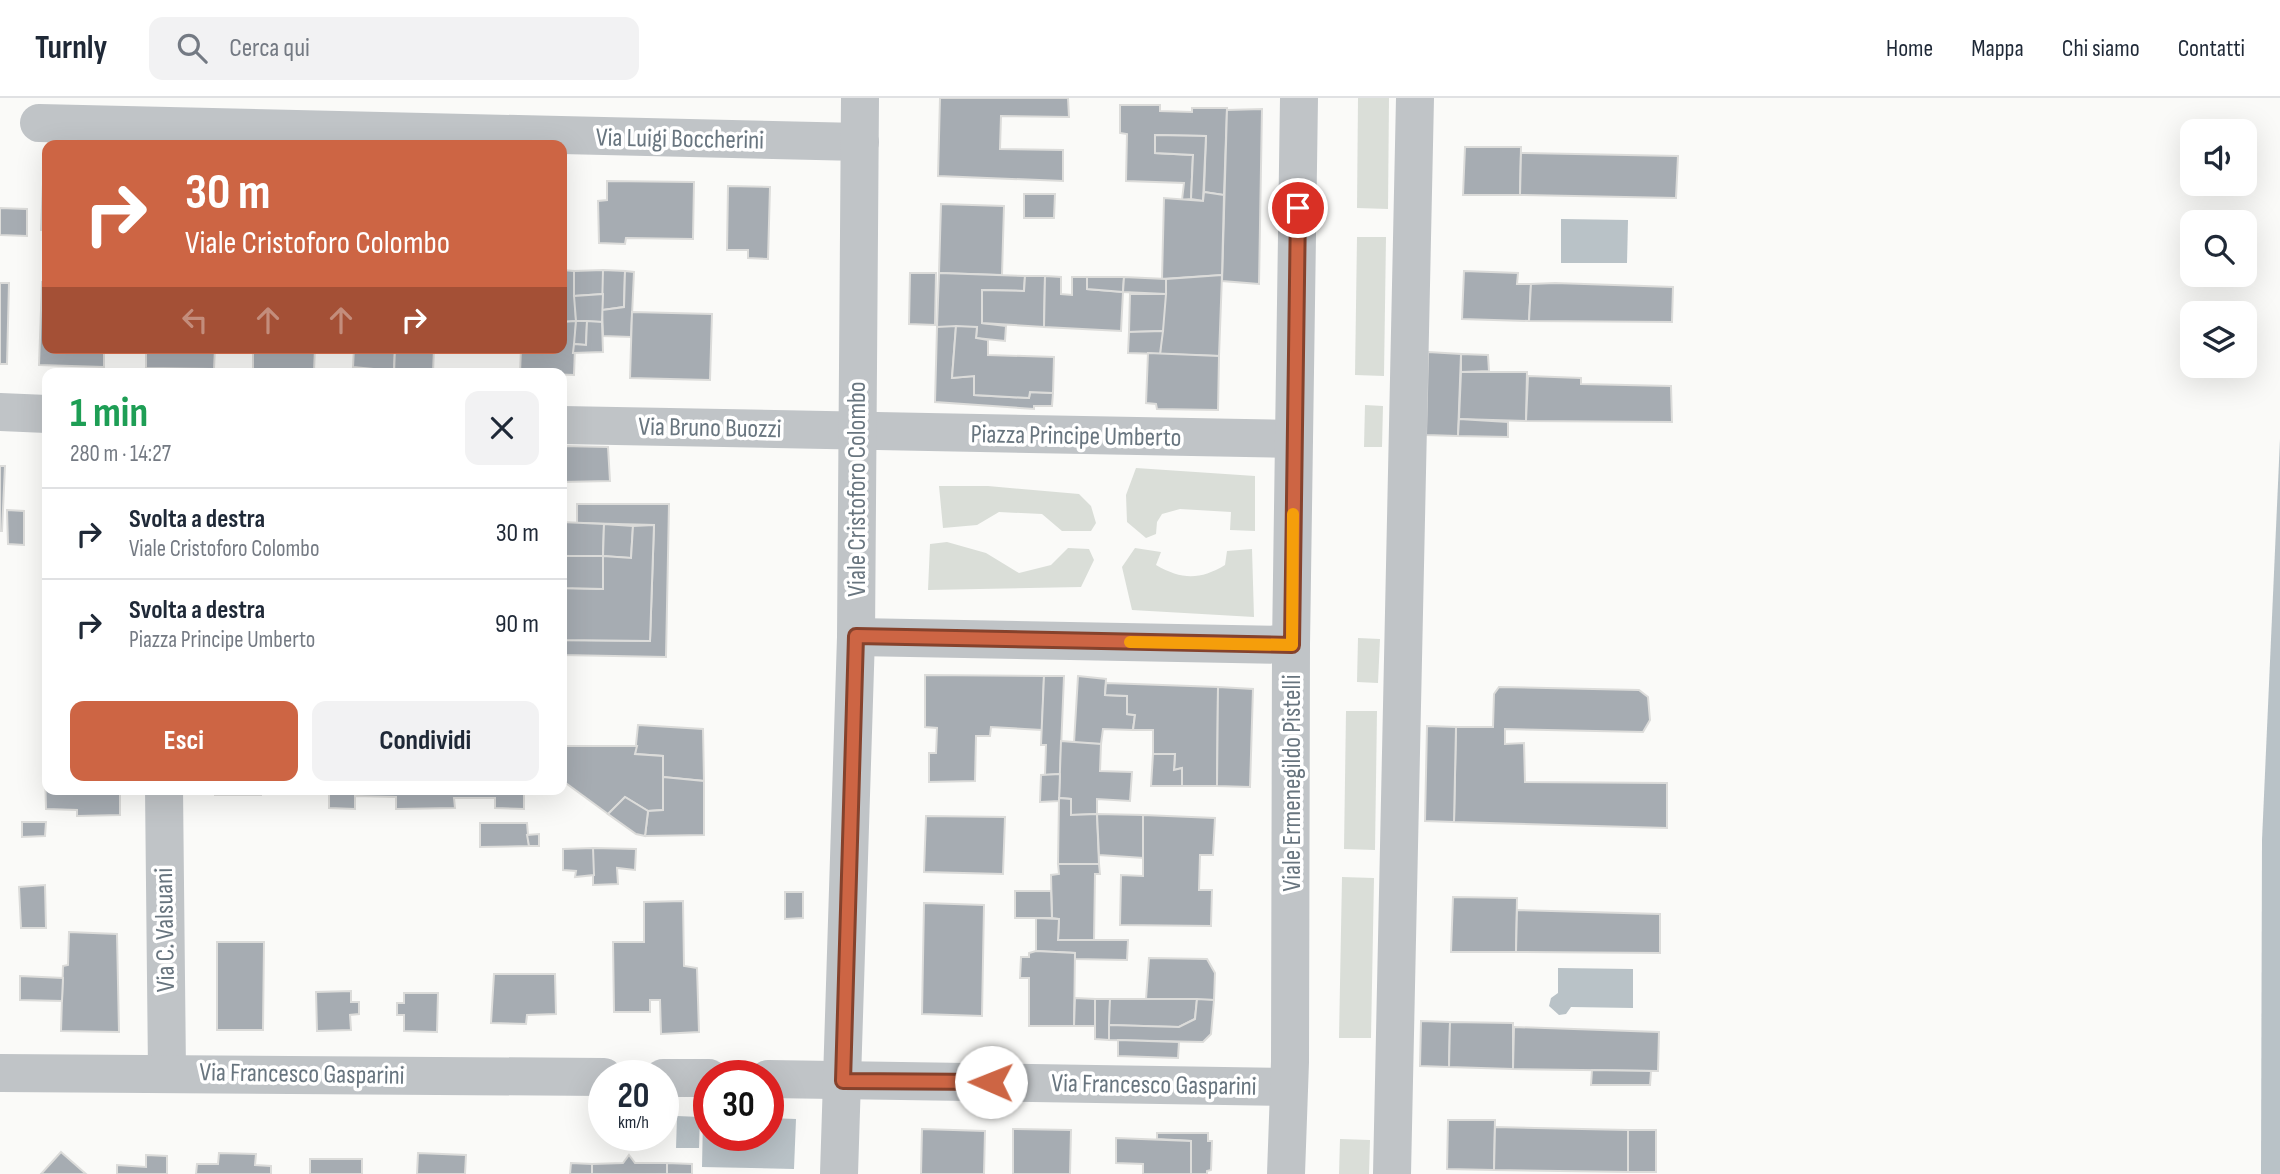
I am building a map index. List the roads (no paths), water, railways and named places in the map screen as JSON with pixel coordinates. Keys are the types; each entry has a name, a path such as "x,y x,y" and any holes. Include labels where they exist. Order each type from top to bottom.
{"street":[{"name":"Viale Cristoforo Colombo","path":"839,1174 856,636 860,98"},
{"name":"Viale Ermenegildo Pistelli","path":"1286,1174 1299,98"},
{"path":"1392,1174 1415,98"},
{"name":"Via Luigi Boccherini","path":"39,122 859,142"},
{"path":"0,412 42,414"},
{"name":"Via Bruno Buozzi","path":"567,425 858,431"},
{"name":"Piazza Principe Umberto","path":"858,431 1294,439"},
{"path":"856,636 1292,645"},
{"name":"Via C. Valsuani","path":"164,795 167,1072"},
{"name":"Via Francesco Gasparini","path":"0,1073 588,1077"},
{"name":"Via Francesco Gasparini","path":"784,1079 1289,1087"}]}
